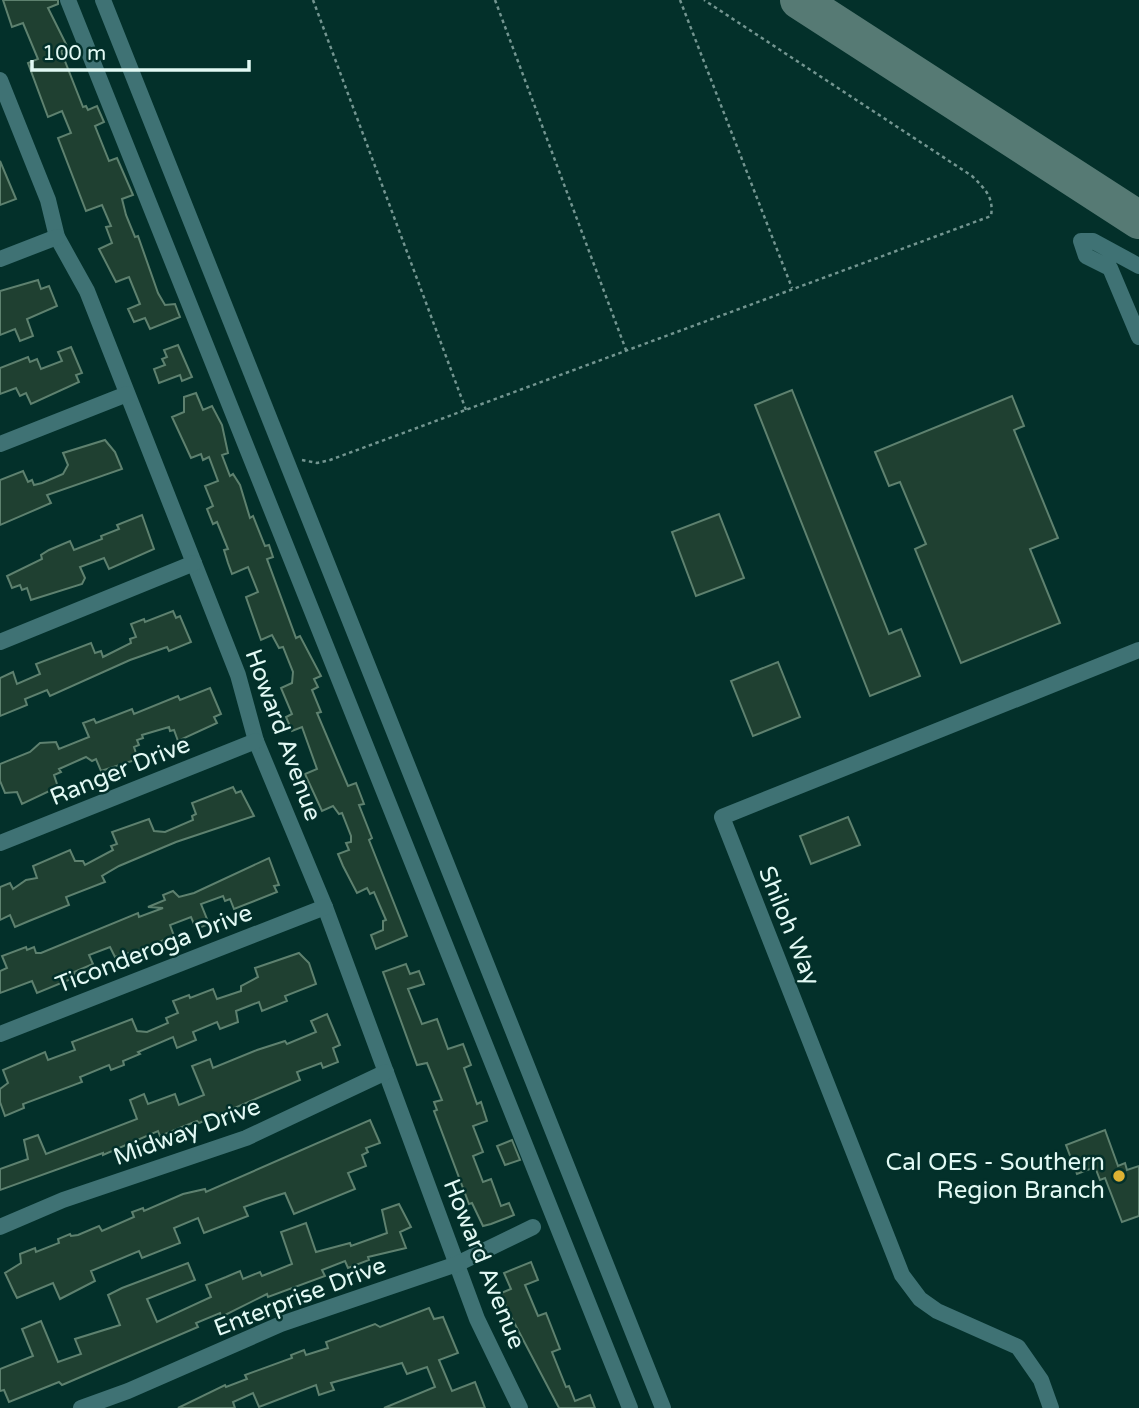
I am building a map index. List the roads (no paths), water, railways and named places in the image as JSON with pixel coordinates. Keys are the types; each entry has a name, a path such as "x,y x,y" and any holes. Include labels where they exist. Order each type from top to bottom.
{"street":[{"path":"68,0 630,1408"},
{"path":"103,0 663,1408"},
{"name":"Howard Avenue","path":"0,80 48,200 57,237 87,291 238,675 256,741 324,907 477,1319 520,1408"},
{"path":"0,259 57,237"},
{"path":"1139,266 1093,241 1082,241 1086,256 1110,268 1139,337"},
{"path":"0,444 127,394"},
{"path":"0,642 194,563"},
{"name":"Shiloh Way","path":"1051,1408 1041,1380 1018,1348 937,1311 920,1299 902,1275 722,817 1137,655"},
{"name":"Ranger Drive","path":"0,843 256,741"},
{"name":"Ticonderoga Drive","path":"0,1034 324,907"},
{"name":"Midway Drive","path":"0,1227 63,1200 246,1138 386,1072"},
{"name":"Enterprise Drive","path":"81,1408 128,1391 281,1324 457,1264 534,1227"}],"place":[{"name":"Cal OES - Southern Region Branch","path":"1119,1176"}]}
